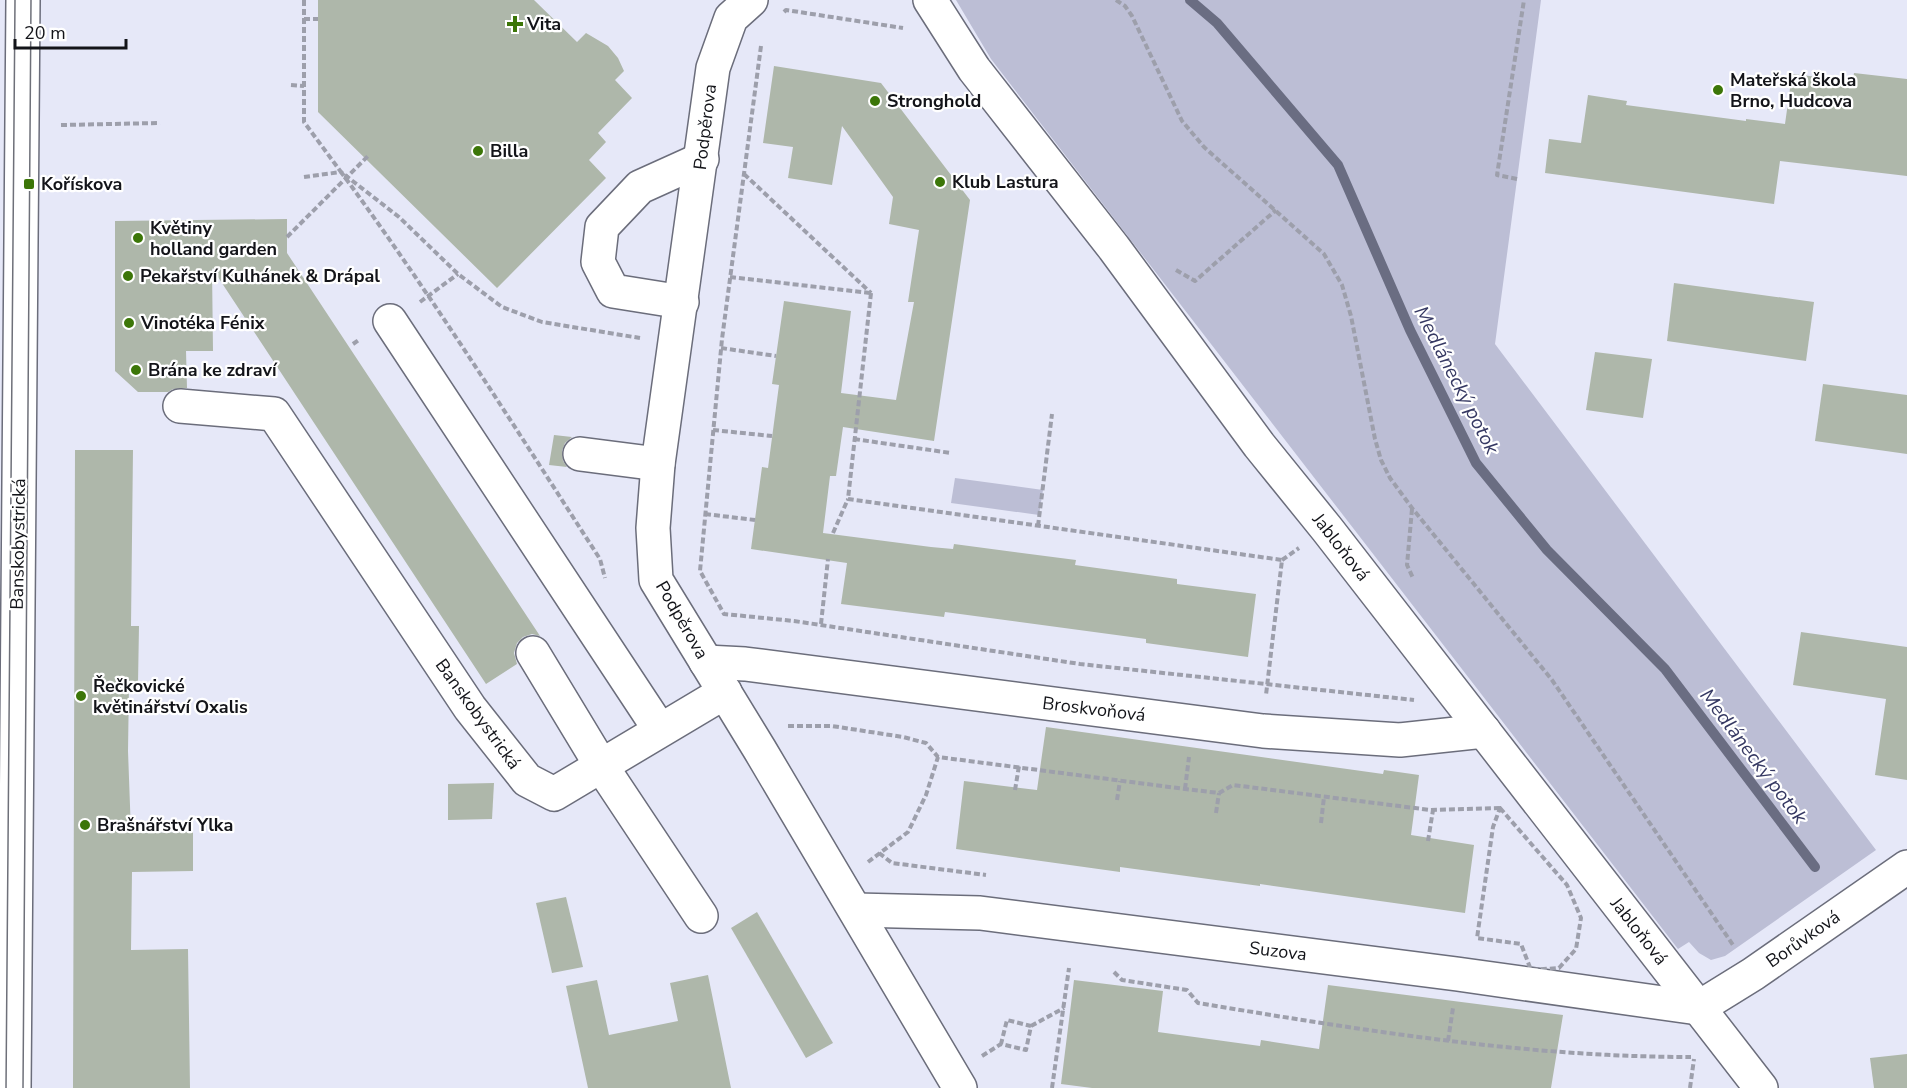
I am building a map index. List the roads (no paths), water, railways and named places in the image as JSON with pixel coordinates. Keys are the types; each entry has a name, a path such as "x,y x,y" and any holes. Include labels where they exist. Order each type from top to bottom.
{"street":[{"name":"Banskobystrická","path":"14,1088 9,674 24,0"},
{"name":"Jabloňová","path":"930,0 974,69 1114,248 1259,445 1328,529 1761,1088"},
{"name":"Podpěrova","path":"732,6 713,68 658,464 653,528 656,580 849,898 960,1088"},
{"path":"682,302 613,291 598,262 602,227 640,187 702,159"},
{"path":"390,321 660,730"},
{"name":"Banskobystrická","path":"180,406 274,414 470,708 527,780 554,794 725,692"},
{"path":"580,454 658,464"},
{"path":"533,653 602,767 701,916"},
{"name":"Broskvoňová","path":"706,662 745,664 1263,731 1400,740 1484,731"},
{"name":"Borůvková","path":"1698,1008 1753,974 1907,867"},
{"name":"Suzova","path":"849,898 1457,974 1698,1008"}],"waterway":[{"name":"Medlánecký potok","path":"1190,0 1217,23 1338,165 1410,330 1476,463 1547,550 1665,669 1815,867"}],"tram line":[{"path":"6,1088 15,0"},
{"path":"23,1088 31,0"}],"place":[{"name":"Vita","path":"515,24"},
{"name":"Mateřská škola Brno, Hudcova","path":"1718,90"},
{"name":"Stronghold","path":"875,101"},
{"name":"Billa","path":"478,151"},
{"name":"Klub Lastura","path":"940,182"},
{"name":"Kořískova","path":"29,184"},
{"name":"Květiny holland garden","path":"138,238"},
{"name":"Pekařství Kulhánek & Drápal","path":"128,276"},
{"name":"Vinotéka Fénix","path":"129,323"},
{"name":"Brána ke zdraví","path":"136,370"},
{"name":"Řečkovické květinářství Oxalis","path":"81,696"},
{"name":"Brašnářství Ylka","path":"85,825"}]}
